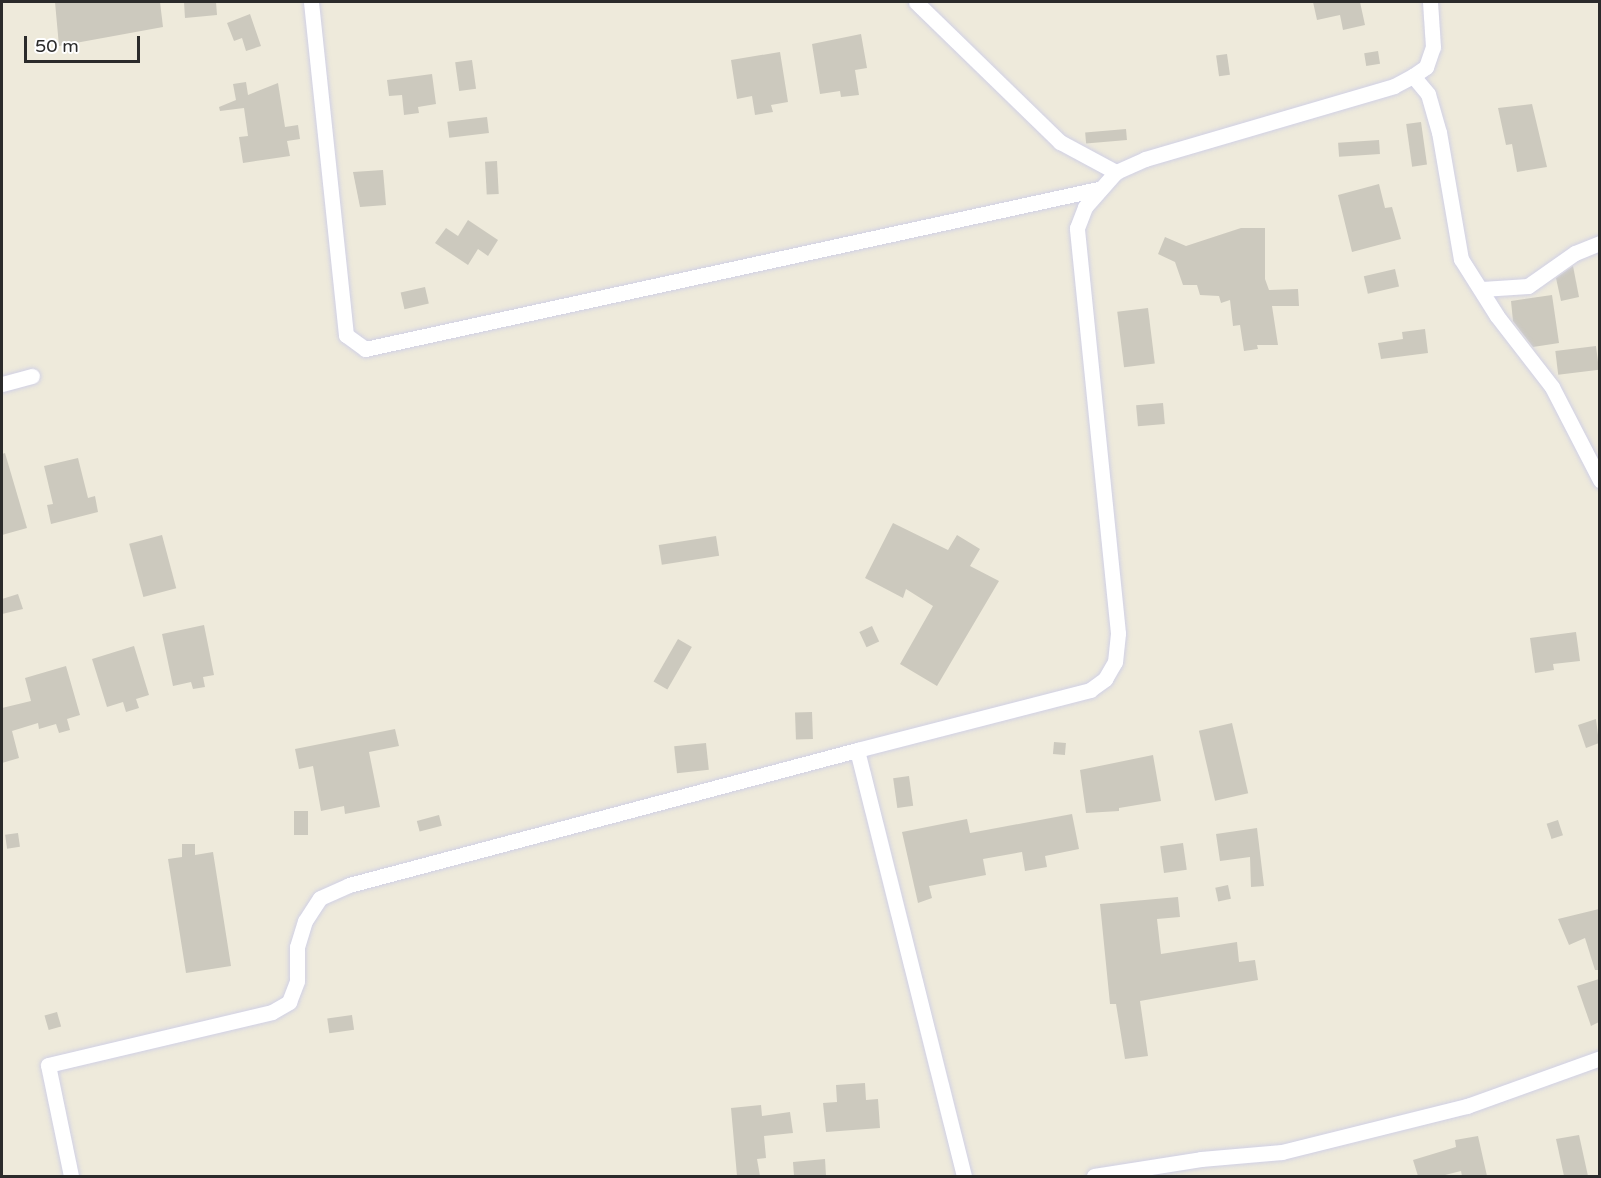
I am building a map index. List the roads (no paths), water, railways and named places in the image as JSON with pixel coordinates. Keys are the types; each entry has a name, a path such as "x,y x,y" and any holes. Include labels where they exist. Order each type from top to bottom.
{"street":[{"path":"310,2 346,335 365,349 1098,189"},
{"path":"916,2 1060,142 1116,172"},
{"path":"71,1176 48,1065 221,1026 281,1007 289,1002 297,981 297,947 305,921 320,898 349,885 1090,690 1105,679 1115,662 1118,633 1077,228 1085,207 1098,189 1116,172 1145,159 1394,86 1413,76 1426,67 1433,47 1430,2"},
{"path":"1413,76 1428,94 1439,132 1461,259 1497,316 1552,387 1599,480"},
{"path":"1482,289 1528,286 1575,253 1599,243"},
{"path":"2,384 32,376"},
{"path":"857,750 964,1176"},
{"path":"1094,1176 1201,1159 1282,1152 1467,1106 1599,1058"},
{"path":"1565,1072 1599,1071"}]}
